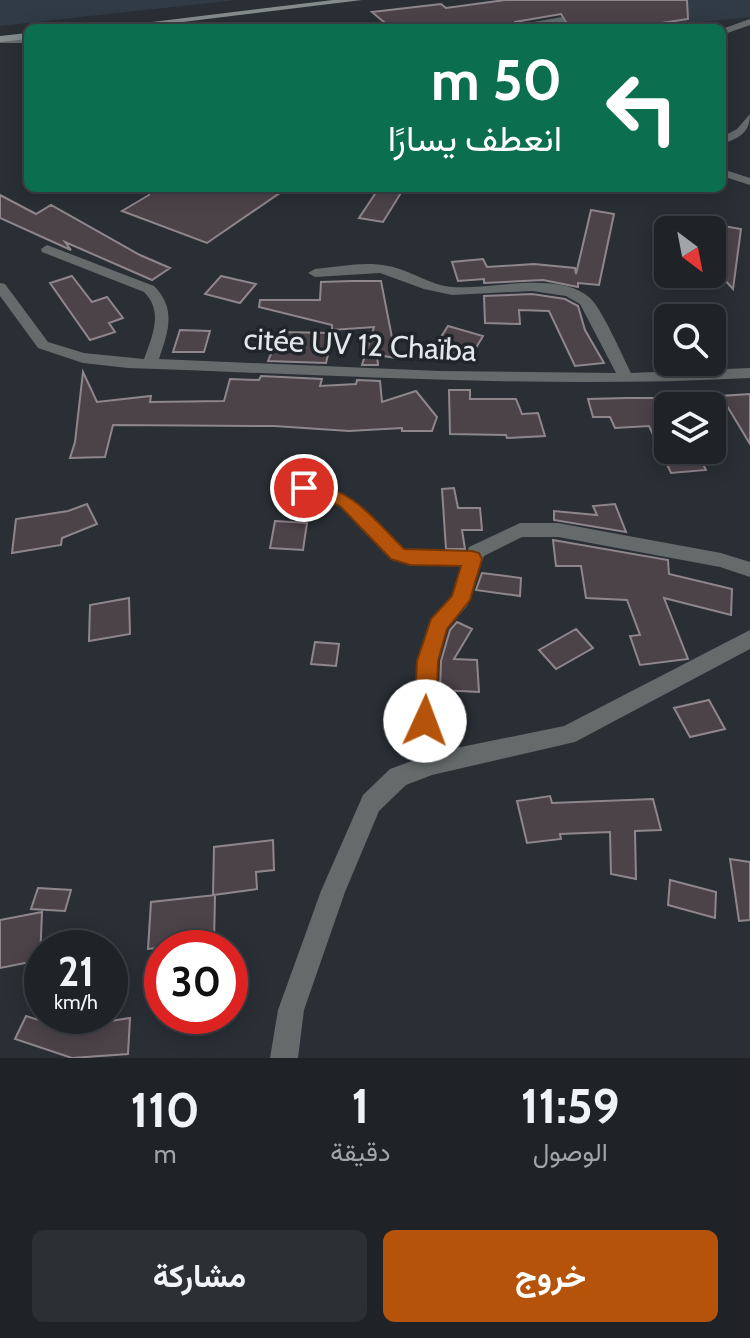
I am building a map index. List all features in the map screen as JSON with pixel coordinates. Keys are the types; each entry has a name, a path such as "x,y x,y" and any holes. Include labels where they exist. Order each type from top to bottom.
{"street":[{"path":"161,24 357,0"},
{"path":"539,24 562,20"},
{"path":"726,31 750,22"},
{"path":"0,40 24,38"},
{"path":"726,139 741,131 750,117"},
{"path":"726,173 750,174"},
{"path":"726,174 750,182"},
{"path":"47,249 149,289 159,296 163,304 163,318 150,363"},
{"path":"315,273 385,269 409,275 436,288 514,286 576,293 586,301 626,378"},
{"name":"citée UV 12 Chaïba","path":"0,287 43,345 83,358 534,379 678,378 750,373"},
{"path":"304,488 324,491 346,502 398,554 410,558 472,559"},
{"path":"432,764 425,721 428,661 438,625 460,600 476,552 520,530 558,530 721,560 750,570"},
{"path":"284,1058 291,1010 333,891 371,803 398,777 432,764 567,735 750,639"}],"shaded area":[{"path":"0,0 236,0 0,26"},
{"path":"609,0 750,0 750,17 683,24 640,24"}],"building":[{"path":"505,0 687,0 688,19 655,24 567,24 561,14 513,24 386,24 372,12 441,4 446,8"},
{"path":"149,192 281,192 207,243 122,211"},
{"path":"376,192 402,192 383,222 359,218"},
{"path":"0,195 36,214 51,205 140,255 170,268 152,280 65,242 71,250 0,218"},
{"path":"591,210 614,214 599,285 578,283 578,287 543,280 458,281 452,262 483,259 487,267 534,264 575,268 576,274"},
{"path":"726,226 741,229 733,289 726,281"},
{"path":"72,276 92,302 107,297 123,318 109,323 115,332 90,340 50,283"},
{"path":"221,276 256,284 240,303 205,294"},
{"path":"381,281 396,358 377,355 378,365 362,365 374,327 332,330 332,325 259,307 260,300 320,300 321,282"},
{"path":"532,294 565,299 578,306 585,330 604,363 575,366 549,311 519,310 520,324 485,323 484,296"},
{"path":"448,326 483,336 468,361 432,351"},
{"path":"180,330 210,331 204,352 173,352"},
{"path":"280,332 333,333 326,363 268,361"},
{"path":"83,372 97,402 151,396 150,402 224,401 230,379 259,380 261,376 322,379 320,386 356,384 357,380 380,381 382,402 416,391 437,417 432,431 402,431 402,428 349,431 274,426 113,425 105,457 70,458 75,442"},
{"path":"449,390 470,390 470,399 516,399 522,414 538,413 545,436 507,438 506,435 450,434"},
{"path":"750,394 750,444 726,404 726,396"},
{"path":"654,398 654,437 649,426 615,428 610,417 593,417 588,399"},
{"path":"667,464 703,464 706,470 671,473"},
{"path":"454,488 458,508 480,508 482,530 462,530 465,549 446,549 442,489"},
{"path":"87,504 97,524 62,538 61,545 12,553 16,519 68,511"},
{"path":"615,504 626,532 554,520 554,511 597,515 593,506"},
{"path":"275,521 307,523 303,550 270,548"},
{"path":"553,540 668,560 669,574 732,589 731,615 664,598 688,659 640,665 630,636 640,635 627,600 586,598 581,566 556,566"},
{"path":"482,573 521,578 520,596 476,590"},
{"path":"129,598 130,634 89,641 90,605"},
{"path":"457,622 472,629 454,659 477,660 479,692 440,690 441,661 450,630"},
{"path":"576,629 593,648 556,669 539,650"},
{"path":"315,642 339,644 336,666 311,664"},
{"path":"709,700 725,729 690,737 674,708"},
{"path":"550,796 552,803 653,799 661,830 635,831 636,879 611,874 610,832 560,834 561,839 527,843 517,801"},
{"path":"273,840 274,870 256,872 257,889 213,895 214,847"},
{"path":"730,859 750,862 750,920 739,921"},
{"path":"670,880 716,892 715,918 668,905"},
{"path":"38,888 71,890 65,911 31,909"},
{"path":"215,895 214,930 149,930 151,902"},
{"path":"42,912 41,930 24,930 24,963 0,968 0,920"},
{"path":"130,1018 128,1054 72,1058 15,1039 24,1020 24,1034 128,1034"}],"route":[{"path":"304,488 324,491 346,502 398,554 410,558 472,559 460,600 438,625 428,661 425,721"}]}
